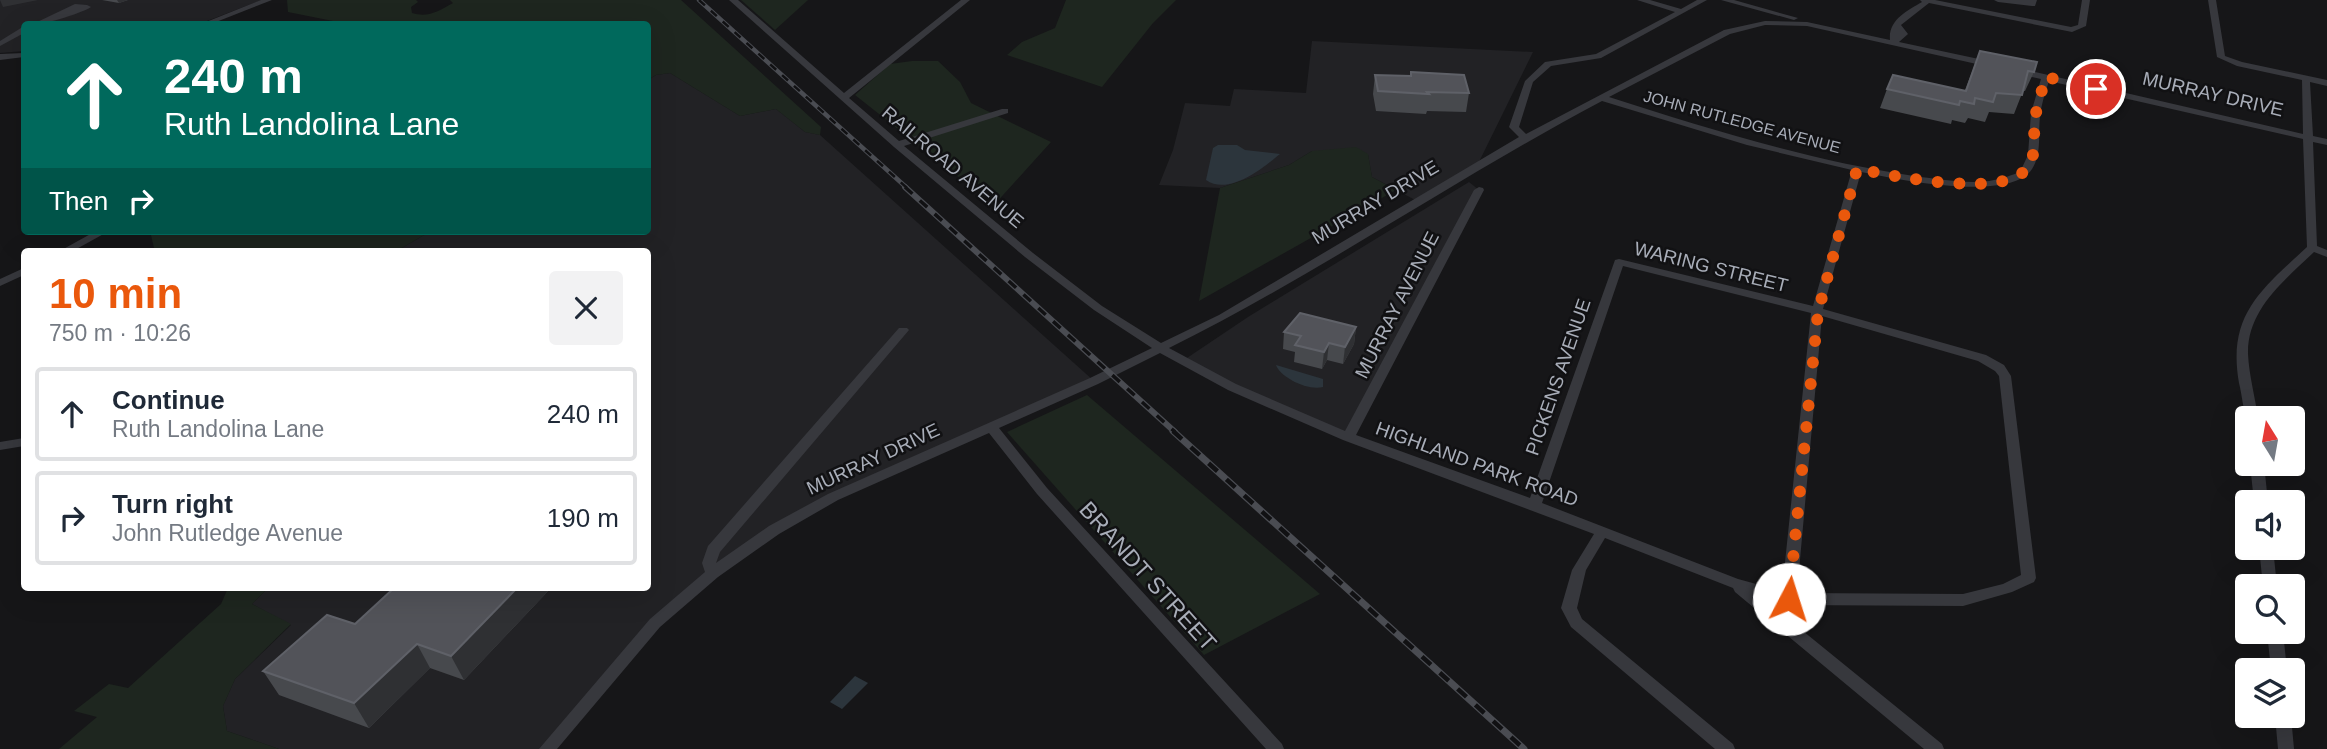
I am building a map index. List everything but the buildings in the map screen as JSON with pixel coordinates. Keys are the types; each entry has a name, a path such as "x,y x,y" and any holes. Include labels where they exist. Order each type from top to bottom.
{"street":[{"path":"213,21 268,0"},
{"name":"RAILROAD AVENUE","path":"733,0 897,145 1029,254 1098,308 1160,348"},
{"path":"845,97 966,0"},
{"path":"1642,0 1681,12"},
{"path":"1525,138 1514,127 1529,81 1548,64 1598,56 1703,0"},
{"path":"1725,0 1814,25"},
{"path":"1998,0 2027,5 2033,0"},
{"path":"1894,41 1904,34 1897,25 1926,1 2073,30 2082,26 2086,0"},
{"path":"2213,0 2221,57 2240,64 2327,83"},
{"path":"45,21 69,12"},
{"name":"MURRAY DRIVE","path":"547,749 655,624 713,573 768,534 833,497 992,428 1223,317 1525,138 1735,29 1765,23 1814,25 1894,41 2327,142"},
{"path":"0,44 21,32"},
{"path":"0,57 21,55"},
{"name":"JOHN RUTLEDGE AVENUE","path":"1602,98 1686,126 1857,169 1965,184 2001,183 2022,175 2031,161 2035,117 2046,77"},
{"path":"2250,406 2242,349 2246,322 2255,305 2312,248 2316,214 2307,137 2306,79"},
{"path":"897,145 1005,111"},
{"path":"1789,599 1818,312 1857,169"},
{"name":"MURRAY AVENUE","path":"1348,437 1479,190"},
{"path":"74,248 97,235"},
{"path":"2312,248 2327,254"},
{"name":"WARING STREET","path":"1619,262 1818,312 1982,358 1997,365"},
{"name":"PICKENS AVENUE","path":"1534,505 1619,262"},
{"path":"0,283 21,272"},
{"path":"713,573 709,563 713,550 903,330"},
{"name":"HIGHLAND PARK ROAD","path":"1160,348 1232,387 1348,437 1534,505 1734,583 1789,599 1963,600 2007,588 2028,578 2005,376 1997,365"},
{"name":"BRANDT STREET","path":"992,428 1042,491 1276,749"},
{"path":"0,446 21,442"},
{"path":"1602,531 1579,570 1569,608 1576,623 1727,749"},
{"path":"1734,583 1936,749"},
{"path":"2284,728 2286,749"}],"shaded area":[{"path":"0,0 262,0 207,21 21,21 21,51 0,53"},
{"path":"287,0 416,0 418,2 411,7 412,13 423,15 453,3 450,0 681,0 821,127 820,135 805,132 776,109 740,116 670,73 651,78 651,21 333,21 288,12"},
{"path":"741,0 808,0 775,30"},
{"path":"1066,0 1176,0 1153,23 1102,87 1007,55 1022,42 1055,28"},
{"path":"1312,41 1533,52 1477,166 1417,201 1372,177 1368,155 1312,151 1289,165 1220,188 1159,185 1173,150 1185,103 1230,106 1234,89 1306,93"},
{"path":"938,61 960,82 971,103 1051,142 994,205 855,95 890,64"},
{"path":"670,73 740,116 776,109 805,132 820,135 1094,381 833,497 693,589 547,749 279,749 227,731 223,706 235,679 291,625 252,604 265,591 651,591 651,248 402,248 424,235 651,235 651,78"},
{"path":"1218,145 1237,145 1245,150 1280,154 1255,173 1235,182 1225,185 1206,180 1213,148"},
{"path":"1356,147 1368,154 1372,177 1396,190 1199,301 1220,188 1289,165 1312,151"},
{"path":"1469,182 1479,190 1348,437 1181,362 1248,317"},
{"path":"151,235 424,235 402,248 154,248"},
{"path":"1276,365 1323,379 1323,387 1309,387 1295,382"},
{"path":"1087,395 1320,594 1204,655 1007,432"},
{"path":"227,591 265,591 252,604 291,624 235,679 223,706 227,731 279,749 59,749 97,717 74,711 109,684 128,688 221,604"},
{"path":"855,676 868,683 842,709 830,702"}],"railway":[{"path":"699,0 907,188"},
{"path":"905,187 1175,432"},
{"path":"1173,431 1524,749"}],"route":[{"path":"1789,599 1818,312 1857,169 1965,184 2001,183 2022,175 2031,161 2035,117 2046,77 2096,89"}]}
